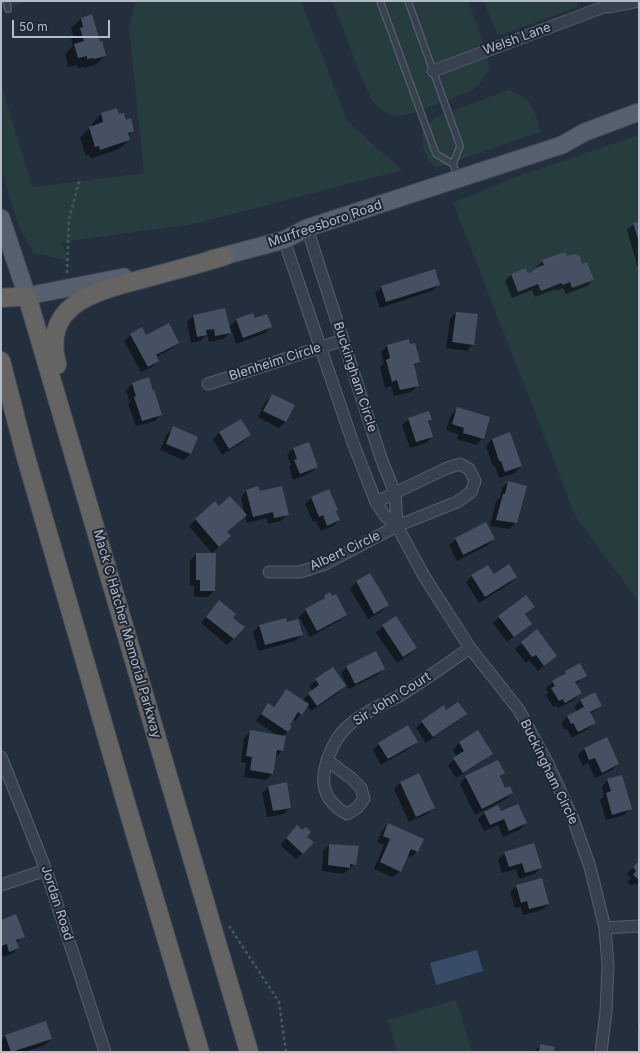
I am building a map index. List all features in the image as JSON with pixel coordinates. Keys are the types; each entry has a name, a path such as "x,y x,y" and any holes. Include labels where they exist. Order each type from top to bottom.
{"highway":[{"path":"94,525 98,505 53,351 54,338 58,323 75,303 100,291 225,256"},
{"name":"Murfreesboro Road","path":"1,298 27,296"},
{"name":"Mack C Hatcher Memorial Parkway","path":"27,296 249,1052"},
{"path":"2,366 25,454 200,1052"}],"main road":[{"name":"Murfreesboro Road","path":"27,296 162,270 225,256 284,240 307,228 456,172 562,145 585,132 639,112"},
{"name":"Mack C Hatcher Memorial Parkway","path":"1,218 27,296"}],"street":[{"name":"Welsh Lane","path":"433,71 616,1"},
{"name":"Welsh Lane","path":"601,8 639,1"},
{"name":"Buckingham Circle","path":"307,228 381,458 395,493 397,526"},
{"name":"Buckingham Circle","path":"284,240 353,443 376,502 385,516 397,526 424,576 470,648 519,710 548,764 573,819 590,867 605,928 608,966 606,1012 601,1052"},
{"name":"Blenheim Circle","path":"208,384 343,340"},
{"name":"Albert Circle","path":"268,572 300,572 325,564 397,526 457,502 471,492 475,481 469,470 460,464 447,468 395,493"},
{"path":"376,502 395,493"},
{"name":"Sir John Court","path":"327,760 351,778 361,788 364,799 357,808 347,814 337,809 326,795 322,777 327,760 335,741 347,727 361,717 410,689 470,648"},
{"name":"Jordan Road","path":"1,756 46,870 105,1052"},
{"path":"1,885 46,870"},
{"path":"605,928 639,926"}],"lane":[{"path":"6,1 8,9"},
{"path":"380,1 436,154 456,172"},
{"path":"408,1 460,146 456,172"}],"path":[{"path":"66,289 69,219 80,178"}],"green space":[{"path":"1,1 26,1 8,9 1,5"},
{"path":"136,1 301,1 347,121 402,170 194,224 62,242 68,261 34,253 19,227 1,170 1,83 32,187 144,173 129,27"},
{"path":"332,1 468,1 488,56 489,69 482,81 471,91 416,112 399,116 390,115 378,108 372,100"},
{"path":"484,1 576,1 578,7 504,34 497,34"},
{"path":"509,90 517,93 528,101 534,111 540,132 436,168 428,161 423,146 422,134 426,126 436,117"},
{"path":"639,135 639,602 576,517 453,203 521,175"},
{"path":"456,1000 472,1052 397,1052 388,1020"}],"water":[{"path":"477,950 483,971 436,985 430,963"}],"building":[{"path":"92,14 100,42 102,41 106,56 94,59 87,59 87,56 78,58 74,44 84,41 80,28 83,27 81,18"},
{"path":"117,108 119,114 124,113 126,120 131,118 134,131 128,133 130,140 100,150 99,146 95,147 89,127 103,122 101,113"},
{"path":"639,222 639,242 633,223"},
{"path":"565,252 567,256 574,254 580,256 582,264 587,262 594,280 572,288 570,282 563,285 561,283 541,291 538,284 518,292 511,274 526,268 527,272 530,273 538,267 544,265 542,260"},
{"path":"435,269 440,285 386,302 381,286"},
{"path":"225,308 231,333 215,336 214,329 206,330 207,335 197,337 193,315"},
{"path":"456,312 478,314 474,345 452,342"},
{"path":"253,313 255,318 267,314 272,327 243,338 236,319"},
{"path":"169,323 179,343 156,355 159,361 148,367 130,334 142,327 146,335"},
{"path":"409,339 410,344 415,343 420,362 414,364 419,386 400,390 397,380 392,382 386,360 390,358 387,345"},
{"path":"149,377 162,415 142,421 134,397 136,396 132,383"},
{"path":"272,394 295,405 286,422 263,411"},
{"path":"457,407 490,417 484,439 463,433 464,428 452,424"},
{"path":"429,411 432,420 428,421 433,437 416,442 408,418"},
{"path":"241,419 251,435 229,449 219,432"},
{"path":"173,426 198,437 191,454 166,444"},
{"path":"510,432 522,466 505,472 501,461 499,461 492,439"},
{"path":"309,442 318,467 300,474 294,460 297,459 293,448"},
{"path":"508,481 527,486 517,523 496,520"},
{"path":"258,486 260,491 282,486 289,515 274,518 273,512 253,517 246,490"},
{"path":"329,489 338,510 336,511 340,520 327,526 323,515 319,517 311,497"},
{"path":"230,496 247,515 227,532 231,536 219,547 195,519 215,501 219,506"},
{"path":"486,522 495,539 463,555 455,538"},
{"path":"196,553 216,553 215,591 200,591 200,580 196,580"},
{"path":"509,564 517,577 485,597 471,575 488,565 494,574"},
{"path":"370,573 389,605 374,614 356,581"},
{"path":"330,592 332,596 336,594 347,615 317,631 305,609 325,598 324,596"},
{"path":"526,595 535,607 525,614 532,624 514,637 498,616"},
{"path":"219,600 236,614 233,618 245,627 234,639 206,617"},
{"path":"396,616 417,648 403,657 382,625"},
{"path":"286,618 287,622 298,619 303,635 265,645 259,625"},
{"path":"537,629 557,656 544,666 536,655 532,657 521,642"},
{"path":"376,651 385,669 355,684 346,666"},
{"path":"580,663 587,676 575,682 582,693 565,703 563,699 559,701 551,688 555,686 552,681 566,673 565,671"},
{"path":"333,667 346,686 317,706 308,693 319,685 315,679"},
{"path":"286,689 309,704 302,715 298,712 290,725 292,726 288,732 261,714 268,703 274,707"},
{"path":"595,692 602,706 590,712 596,723 578,732 573,723 571,724 567,716 584,707 580,700"},
{"path":"458,702 467,714 433,737 421,721 444,705 446,710"},
{"path":"408,725 418,742 388,759 378,743"},
{"path":"250,730 286,736 283,751 277,750 273,774 250,770 252,757 246,756"},
{"path":"478,730 493,754 463,773 453,758 464,751 459,742"},
{"path":"607,737 619,764 602,773 595,758 589,760 584,748"},
{"path":"498,760 505,773 500,776 505,788 510,786 513,793 482,809 465,776"},
{"path":"419,773 435,808 416,817 400,782"},
{"path":"622,775 632,809 612,815 606,793 611,791 607,779"},
{"path":"287,782 291,808 273,811 268,786"},
{"path":"518,804 527,823 509,831 504,819 490,825 484,812 498,805 501,811"},
{"path":"388,823 424,839 418,852 411,849 401,872 380,862 390,839 383,836"},
{"path":"297,825 302,830 306,827 311,832 307,837 314,842 303,854 286,838"},
{"path":"534,843 542,868 525,873 522,863 509,867 504,852"},
{"path":"329,844 359,846 356,865 350,864 350,868 328,865"},
{"path":"639,861 639,880 633,875 636,871 633,867"},
{"path":"542,878 549,904 529,909 527,901 521,903 516,885"},
{"path":"16,914 25,937 16,940 19,948 9,952 7,944 1,946 1,920"},
{"path":"46,1021 52,1039 11,1052 5,1035"},
{"path":"540,1044 555,1047 554,1052 539,1052"}]}
